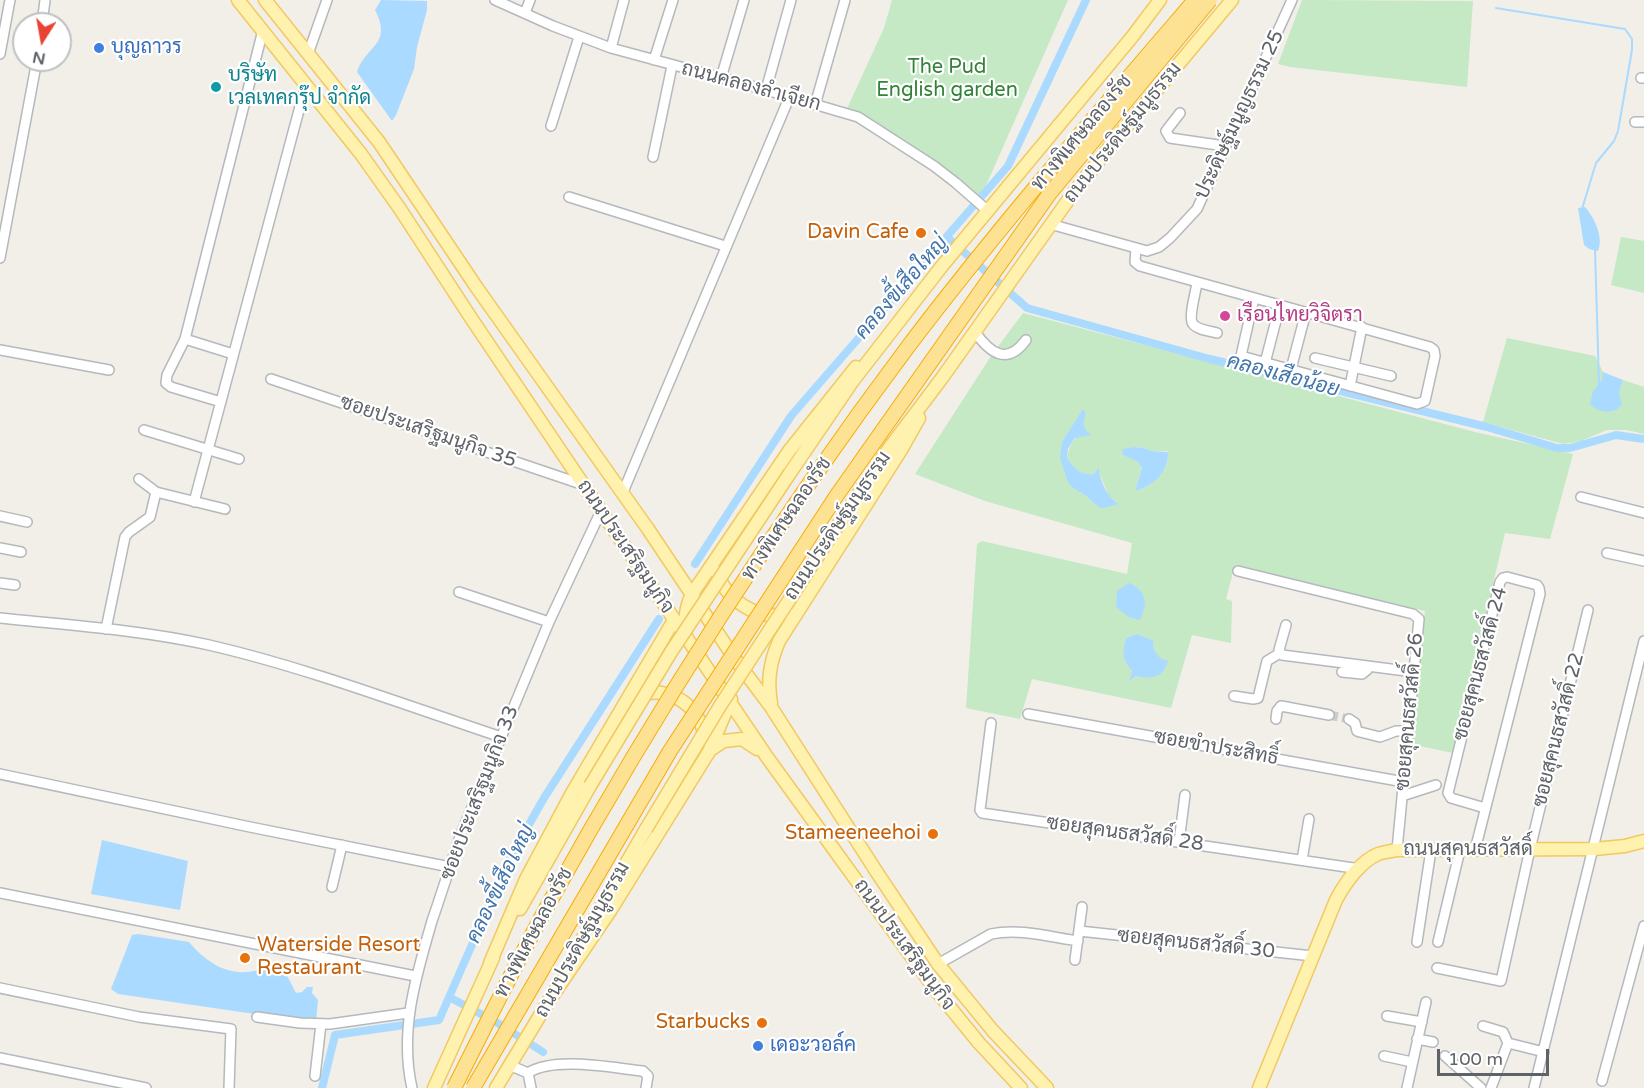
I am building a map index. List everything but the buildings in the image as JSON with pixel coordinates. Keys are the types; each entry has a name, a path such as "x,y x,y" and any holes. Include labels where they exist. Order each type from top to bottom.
{"highway":[{"name":"ทางพิเศษฉลองรัช","path":"454,1088 547,906 600,814 660,715 786,519 877,388 936,311 1079,135 1195,0"},
{"name":"ทางพิเศษฉลองรัช","path":"473,1088 670,751 837,495 1050,193 1210,0"}],"main road":[{"name":"ถนนประเสริฐมนูกิจ","path":"238,0 361,154 400,209 767,758 935,989 973,1036 1021,1088"},
{"name":"ถนนประเสริฐมนูกิจ","path":"265,0 379,142 489,304 693,594 735,659 771,707 938,964 993,1031 1047,1088"},
{"path":"490,963 590,786 671,652 852,382 958,247 981,205 1132,37 1160,0"},
{"name":"ถนนประดิษฐ์มนูธรรม","path":"496,1088 553,995 589,926 646,829 738,677 896,439 975,332 1050,224 1116,139 1232,0"},
{"path":"687,641 685,616 687,604 693,594 789,451 846,376 899,322"},
{"path":"771,707 768,679 772,656 801,606 901,450 942,378"},
{"path":"719,556 717,572 720,581 741,604 756,613 771,617 786,614 801,606"},
{"path":"434,1088 526,879 572,794 674,620"},
{"path":"553,995 610,911 707,755 729,704 735,678 735,659"},
{"path":"620,713 641,694 652,691 665,692 689,706 699,717 704,728 707,755"},
{"path":"707,755 724,741 742,739 767,758"},
{"name":"ถนนสุคนธสวัสดิ์","path":"1259,1088 1339,894 1360,868 1378,854 1397,850 1594,849 1644,841"}],"street":[{"path":"0,54 10,0"},
{"path":"308,54 327,0"},
{"name":"ถนนคลองลำเจียก","path":"495,0 579,37 612,48 766,90 845,113 864,121 934,166 981,205"},
{"path":"525,13 530,0"},
{"path":"612,48 624,0"},
{"path":"654,60 673,0"},
{"path":"721,78 744,0"},
{"path":"766,90 791,0"},
{"path":"815,105 844,0"},
{"name":"ประดิษฐ์มนูญธรรม 25","path":"1050,224 1147,251 1158,247 1197,209 1292,0"},
{"path":"220,402 171,387 166,383 167,375 185,339 263,30"},
{"path":"551,126 579,37"},
{"path":"653,157 672,66"},
{"path":"0,258 35,72"},
{"path":"194,502 306,84"},
{"path":"622,492 789,98"},
{"path":"1180,113 1166,131 1170,138 1225,146"},
{"path":"569,197 725,246"},
{"path":"1136,248 1135,262 1140,266 1430,346 1434,350 1425,401 1417,404 1241,356 1254,298"},
{"path":"1197,283 1191,318 1193,324 1198,328 1217,333"},
{"path":"1265,363 1280,305"},
{"path":"1291,369 1306,312"},
{"path":"1350,386 1362,327"},
{"path":"975,332 1000,355 1013,354 1026,340"},
{"path":"185,339 233,354"},
{"path":"0,350 109,370"},
{"path":"1315,358 1391,376"},
{"name":"ซอยประเสริฐมนูกิจ 35","path":"271,379 584,485"},
{"path":"144,430 239,459"},
{"path":"139,479 156,492 225,509"},
{"path":"106,629 126,537 129,532 150,517 156,492"},
{"path":"1581,497 1644,513"},
{"name":"ซอยประเสริฐมนูกิจ 33","path":"412,1088 408,1070 408,1022 415,976 450,867 461,834 549,622 601,511"},
{"path":"0,516 27,522"},
{"path":"0,548 21,552"},
{"path":"1607,553 1644,561"},
{"name":"ซอยสุคนธสวัสดิ์ 26","path":"1238,571 1417,616 1419,619 1397,850"},
{"name":"ซอยสุคนธสวัสดิ์ 24","path":"1474,850 1485,808 1540,594 1537,585 1507,577 1500,582 1448,793 1451,798 1485,808"},
{"path":"0,582 15,585"},
{"path":"459,592 549,622"},
{"name":"ซอยสุคนธสวัสดิ์ 22","path":"1437,968 1501,981 1530,849 1588,610"},
{"path":"0,619 106,629 207,645 332,680 501,737"},
{"path":"1280,653 1286,625"},
{"path":"1534,1088 1644,641"},
{"path":"1280,653 1414,672"},
{"path":"1234,696 1258,698 1267,661 1280,653"},
{"path":"1342,672 1362,674 1367,670 1367,666"},
{"path":"1276,719 1277,711 1281,706 1329,715"},
{"name":"ซอยขำประสิทธิ์","path":"1028,714 1404,782"},
{"path":"1349,719 1355,723 1360,732 1380,737 1396,730 1408,731"},
{"name":"ซอยสุคนธสวัสดิ์ 28","path":"991,723 980,810 982,813 1360,868"},
{"path":"0,774 450,867"},
{"path":"1402,796 1436,785"},
{"path":"1179,842 1185,795"},
{"path":"1302,860 1309,819"},
{"path":"333,887 342,845"},
{"path":"1417,942 1431,850"},
{"path":"1438,942 1460,850"},
{"path":"0,893 415,976"},
{"path":"1075,960 1082,907"},
{"path":"1602,1080 1644,926"},
{"name":"ซอยสุคนธสวัสดิ์ 30","path":"938,964 991,934 999,932 1078,936 1313,956"},
{"path":"0,988 139,1017 231,1029 230,1088"},
{"path":"1408,1088 1426,1002"},
{"path":"1387,1016 1422,1022"},
{"path":"257,1017 321,1024 408,1022"},
{"path":"315,1076 321,1024"},
{"path":"1483,1026 1503,1032 1508,1043 1491,1088"},
{"path":"1418,1039 1433,1042"},
{"path":"1508,1043 1544,1052"},
{"path":"1384,1056 1412,1062"},
{"path":"1445,1056 1481,1088"},
{"path":"0,1058 146,1088"},
{"path":"528,1073 536,1068 568,1064 643,1071 648,1076 646,1088"},
{"path":"509,1065 528,1073"},
{"path":"528,1073 531,1088"}],"green space":[{"name":"The Pud English garden","path":"892,0 1068,0 980,199 845,113 884,28"},
{"path":"1302,0 1473,1 1467,87 1278,64"},
{"path":"1621,237 1644,241 1644,293 1611,285"},
{"path":"1023,313 1475,432 1573,454 1550,539 1505,533 1453,753 1410,744 1425,611 1235,565 1226,599 1232,601 1231,643 1192,635 1171,708 1032,679 1020,719 966,708 977,544 982,541 1127,574 1132,543 985,501 915,474 991,356","holes":["1083,410 1086,414 1082,424 1084,429 1073,442 1067,458 1075,468 1085,474 1094,474 1097,468 1109,496 1119,504 1098,507 1074,489 1062,443","1135,447 1152,451 1168,451 1168,458 1159,477 1135,491 1142,468 1137,461 1122,450","1137,634 1153,640 1154,650 1160,659 1130,681 1132,671 1124,656 1126,638"]},
{"path":"1507,338 1595,356 1603,372 1603,380 1593,391 1619,394 1623,380 1644,387 1644,434 1627,430 1607,430 1581,441 1563,444 1483,422"}],"water":[{"path":"381,0 427,1 414,69 392,121 357,72 380,38 380,22 375,10"},
{"path":"1585,207 1597,228 1600,240 1598,251 1584,245 1578,208"},
{"path":"1603,372 1623,380 1619,394 1622,405 1610,411 1602,411 1590,404 1593,391 1602,380"},
{"path":"1083,409 1086,414 1084,426 1091,435 1075,438 1068,449 1067,458 1075,468 1085,474 1094,474 1098,467 1105,488 1119,504 1104,508 1098,507 1068,482 1060,458 1062,442"},
{"path":"1135,447 1168,452 1168,459 1163,472 1154,482 1135,491 1142,468 1137,461 1123,455 1122,449"},
{"path":"1129,583 1139,590 1144,598 1145,603 1140,620 1129,617 1116,607 1117,591"},
{"path":"1137,634 1153,640 1154,650 1160,658 1168,661 1160,674 1147,678 1136,676 1129,682 1132,671 1124,659 1124,648 1126,638"},
{"path":"102,840 188,861 180,910 91,894"},
{"path":"132,935 189,942 219,967 238,972 261,969 280,962 296,993 302,992 307,987 313,987 312,993 318,1000 316,1023 118,994 111,989"}],"waterway":[{"name":"คลองขี้เสือใหญ่","path":"695,564 791,416 1008,166 1086,0"},
{"path":"1496,8 1625,29 1632,39 1618,131 1614,141 1596,163 1582,209"},
{"name":"คลองเสือน้อย","path":"947,237 1027,308 1206,358 1487,427 1557,448 1570,448 1616,435 1644,439"},
{"path":"1595,249 1599,384"},
{"name":"คลองขี้เสือใหญ่","path":"322,1088 335,1035 439,1020 510,858 544,798 659,619"},
{"path":"449,997 496,1022 543,1052"}],"tunnel":[{"path":"1329,715 1349,719"}],"place":[{"name":"บุญถาวร","path":"99,48"},
{"name":"บริษัท เวลเทคกรุ๊ป จำกัด","path":"216,87"},
{"name":"Davin Cafe","path":"921,233"},
{"name":"เรือนไทยวิจิตรา","path":"1225,316"},
{"name":"Stameeneehoi","path":"933,834"},
{"name":"Waterside Resort Restaurant","path":"245,958"},
{"name":"Starbucks","path":"762,1023"},
{"name":"เดอะวอล์ค","path":"758,1046"}]}
